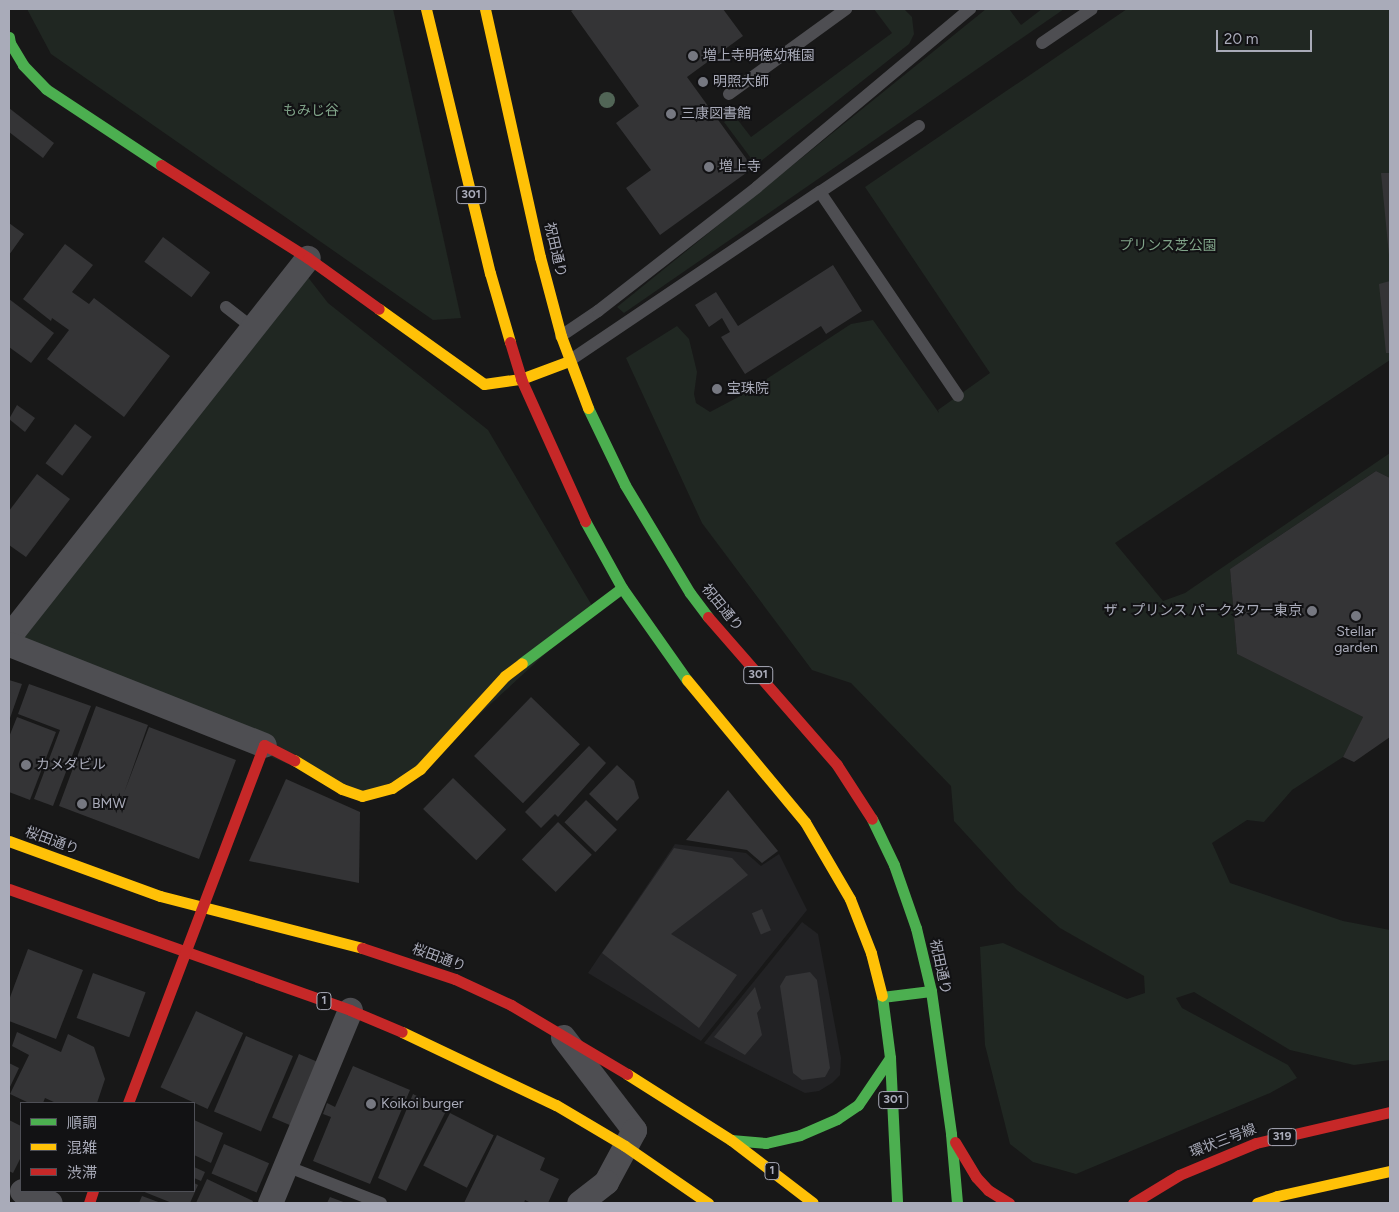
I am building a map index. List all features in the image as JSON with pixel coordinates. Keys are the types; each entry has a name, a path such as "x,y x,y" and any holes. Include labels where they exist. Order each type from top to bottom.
{"main road":[{"name":"301","path":"426,9 490,273 521,379 579,510 622,588 684,676 805,822 850,899 871,953 882,998 890,1058 897,1203"},
{"name":"祝田通り","path":"485,9 540,257 561,336 587,407 625,486 690,593 711,621 837,764 866,807 894,865 916,928 931,991 951,1134 957,1203"},
{"path":"9,37 10,43 22,65 46,89 90,120 308,258 484,384 521,379 571,364"},
{"path":"128,1102 187,952 264,745 308,767 342,789 362,796 392,788 420,769 505,676 622,588"},
{"name":"桜田通り","path":"9,841 160,896 380,953 445,976 511,1005 674,1102 731,1140 813,1203"},
{"name":"1","path":"9,889 350,1010 477,1065 556,1105 625,1146 708,1203"},
{"path":"882,998 931,991"},
{"path":"731,1140 766,1143 800,1135 837,1119 858,1105 873,1086 890,1058"},
{"name":"環状三号線","path":"1133,1203 1179,1175 1256,1143 1390,1112"},
{"path":"951,1134 962,1158 976,1177 988,1190 1009,1203"},
{"path":"1257,1203 1277,1196 1390,1172"},
{"path":"1120,1203 1179,1175"}],"street":[{"path":"9,636 308,258"},
{"path":"9,644 264,745"},
{"path":"270,1203 350,1010"},
{"path":"562,1035 634,1130 606,1182 579,1203"},
{"path":"24,1192 50,1203"}],"lane":[{"path":"729,94 846,9"},
{"path":"561,336 598,311 757,186 970,9"},
{"path":"1042,43 1092,9"},
{"path":"571,364 606,337 919,126"},
{"path":"820,192 958,396"},
{"path":"226,307 252,327"},
{"path":"286,1166 381,1203"}],"shaded area":[{"path":"675,844 746,853 761,866 779,854 807,910 701,1041 588,973"},
{"path":"802,922 818,934 841,1058 840,1075 832,1083 819,1091 805,1093 704,1043"}],"green space":[{"name":"もみじ谷","path":"27,9 393,9 461,318 433,320 51,54"},
{"path":"874,9 905,10 912,17 914,34 909,44 756,165 724,122 734,115 751,137 892,33"},
{"path":"986,9 1009,9 1021,25 1042,9 1064,9 624,313 617,307"},
{"name":"プリンス芝公園","path":"1127,9 1390,9 1390,360 1115,543 1163,601 1185,593 1390,453 1390,478 1376,471 1230,569 1237,654 1363,717 1343,757 1292,790 1264,822 1247,820 1212,843 1230,883 1343,921 1390,930 1390,1060 1354,1065 1290,1050 1194,992 1176,998 1182,1008 1288,1065 1297,1078 1270,1093 1076,1174 1033,1162 1010,1144 985,1045 980,947 1003,943 1127,999 1145,993 1144,976 1060,928 1017,890 954,821 951,786 851,683 812,670 702,523 626,358 677,326 689,339 697,372 694,394 696,403 710,412 742,395 851,324 873,320 939,413 938,410 990,373 865,187"},
{"path":"300,267 328,303 488,430 594,609 420,769 362,796 9,644"}],"building":[{"name":"三康図書館","path":"575,9 723,9 743,36 687,77 753,168 660,235 626,188 651,170 616,123 639,106 571,11"},
{"path":"9,108 54,143 43,158 9,132"},
{"path":"1381,173 1390,173 1390,255 1389,255"},
{"path":"9,223 24,234 9,255"},
{"path":"163,237 210,273 191,297 144,262"},
{"path":"65,244 93,265 72,292 89,304 94,298 170,356 124,417 47,359 69,330 52,318 51,321 23,299"},
{"path":"833,265 862,311 826,334 821,326 745,374 721,337 730,332 722,318 709,327 695,305 716,292 738,326"},
{"path":"1390,281 1390,353 1386,353 1379,284"},
{"path":"9,299 54,333 31,363 9,347"},
{"path":"17,405 35,418 25,432 9,419"},
{"path":"75,424 92,437 62,476 46,463"},
{"name":"ザ・プリンス パークタワー東京","path":"1376,471 1390,478 1390,737 1354,762 1343,757 1363,717 1237,654 1230,569"},
{"path":"37,474 70,499 26,557 9,545 9,511"},
{"path":"9,680 22,684 9,721"},
{"path":"29,684 91,706 53,806 34,799 60,730 18,714"},
{"path":"531,697 580,744 523,803 474,756"},
{"path":"96,706 148,725 124,793 149,727 236,760 199,859 59,806"},
{"name":"カメダビル","path":"17,717 56,732 30,800 9,792 9,737"},
{"path":"589,746 606,763 558,817 555,814 541,828 525,812"},
{"path":"617,765 634,781 639,798 617,821 589,794"},
{"path":"453,778 506,829 476,860 423,809"},
{"path":"286,779 360,812 359,883 249,861"},
{"path":"728,790 778,851 762,863 747,850 686,840"},
{"path":"586,800 617,830 595,852 564,822"},
{"path":"558,822 592,855 556,892 522,859"},
{"path":"674,848 732,858 748,875 671,934 737,975 699,1028 602,953"},
{"path":"762,909 771,930 761,934 752,913"},
{"path":"28,949 83,970 56,1039 9,1021 9,1000"},
{"path":"810,972 817,980 830,1068 825,1077 802,1080 793,1073 780,986 786,976"},
{"path":"93,973 146,992 129,1037 77,1018"},
{"path":"755,987 761,1008 757,1013 762,1035 745,1055 714,1037"},
{"path":"196,1011 243,1033 208,1109 161,1087"},
{"path":"17,1032 61,1052 68,1034 94,1047 105,1079 97,1102 54,1102 45,1098 43,1102 27,1102 10,1094 29,1055 12,1046"},
{"path":"246,1036 293,1056 261,1131 214,1111"},
{"path":"299,1054 327,1066 300,1129 272,1118"},
{"path":"9,1063 19,1068 9,1089"},
{"path":"353,1066 410,1090 370,1184 313,1161 331,1117 323,1114 327,1103 335,1107"},
{"path":"413,1094 446,1111 406,1191 378,1178"},
{"path":"450,1113 494,1135 467,1188 423,1166"},
{"path":"9,1120 20,1126 20,1159 13,1173 9,1171"},
{"path":"195,1120 223,1133 211,1163 195,1155"},
{"path":"497,1135 545,1158 540,1170 559,1179 548,1203 531,1203 525,1200 524,1203 464,1203"},
{"path":"224,1144 269,1163 257,1193 211,1173"},
{"path":"195,1167 205,1172 201,1181 195,1178"},
{"path":"207,1179 253,1201 252,1203 196,1203"},
{"path":"144,1192 195,1192 190,1203 172,1203"},
{"path":"142,1196 161,1203 139,1203"},
{"path":"330,1197 346,1203 327,1203"}],"traffic: fast":[{"path":"9,37 10,43 23,65 46,89 161,165"},
{"path":"588,408 625,485 690,593 708,617"},
{"path":"585,521 622,588 687,680"},
{"path":"522,663 622,588"},
{"path":"872,819 894,865 916,928 931,991 951,1134 957,1203"},
{"path":"882,997 931,991"},
{"path":"882,996 890,1058 897,1203"},
{"path":"731,1140 766,1143 800,1135 837,1119 858,1105 890,1058"}],"traffic: slow":[{"path":"426,9 490,273 510,342"},
{"path":"485,9 540,257 561,336 588,408"},
{"path":"379,309 484,384 521,379 569,361"},
{"path":"294,760 342,789 362,796 392,788 420,769 505,676 522,663"},
{"path":"687,680 805,822 850,899 871,953 882,996"},
{"path":"9,841 160,896 362,948"},
{"path":"402,1032 556,1105 625,1146 708,1203"},
{"path":"627,1074 731,1140 813,1203"},
{"path":"1257,1203 1277,1196 1390,1171"}],"traffic: jam":[{"path":"161,165 308,258 379,309"},
{"path":"510,342 521,379 585,521"},
{"path":"708,617 837,765 872,819"},
{"path":"128,1102 264,745 294,760"},
{"path":"9,889 350,1010 402,1032"},
{"path":"362,948 455,979 511,1005 627,1074"},
{"path":"1133,1203 1179,1175 1256,1143 1390,1112"},
{"path":"955,1142 976,1177 988,1190 1009,1203"},
{"path":"89,1203 93,1192"}],"place":[{"name":"増上寺明徳幼稚園","path":"693,56"},
{"name":"明照大師","path":"703,82"},
{"name":"三康図書館","path":"671,114"},
{"name":"増上寺","path":"709,167"},
{"name":"宝珠院","path":"717,389"},
{"name":"ザ・プリンス パークタワー東京","path":"1312,611"},
{"name":"Stellar garden","path":"1356,616"},
{"name":"カメダビル","path":"26,765"},
{"name":"BMW","path":"82,804"},
{"name":"Koikoi burger","path":"371,1104"}]}
